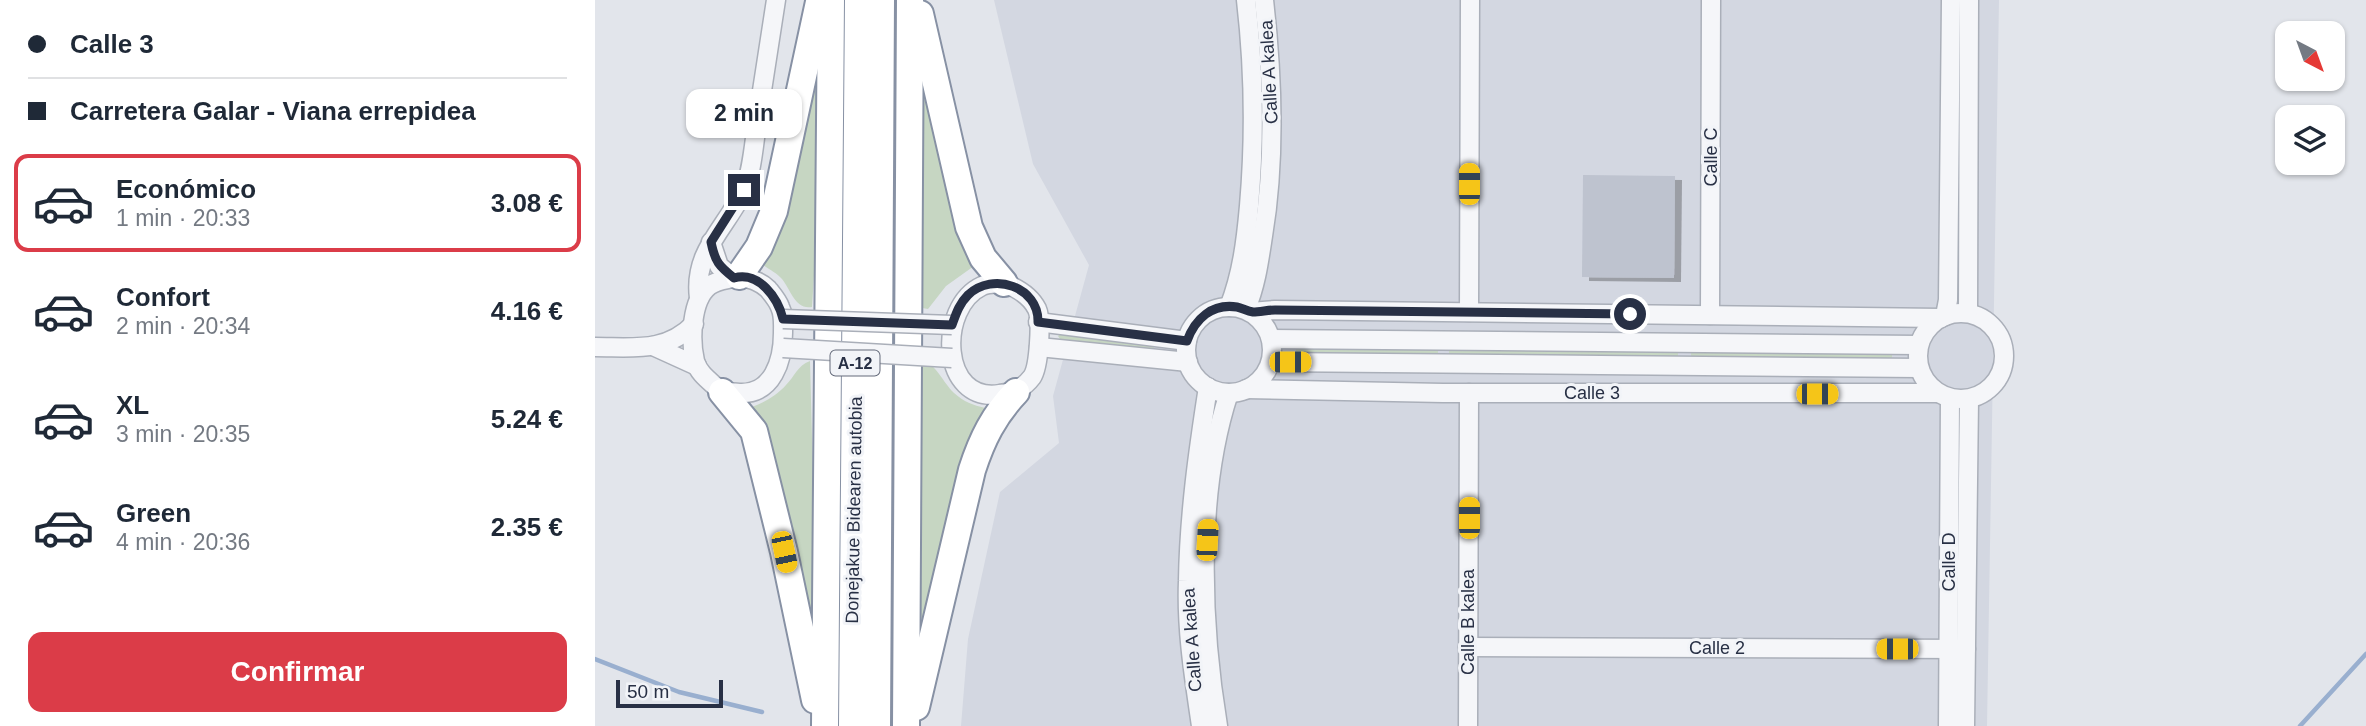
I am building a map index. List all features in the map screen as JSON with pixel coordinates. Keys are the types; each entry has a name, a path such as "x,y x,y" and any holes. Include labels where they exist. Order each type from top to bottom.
{"highway":[{"path":"737,277 759,247 774,211 819,0"},
{"path":"823,726 831,0"},
{"name":"Donejakue Bidearen autobia","path":"852,726 857,0"},
{"name":"Donejakue Bidearen autobia","path":"877,726 881,0"},
{"path":"906,726 910,0"},
{"path":"918,0 969,227 983,258 1003,284"},
{"path":"722,392 754,431 823,726"},
{"path":"912,726 978,449 1002,406 1016,392"}],"street":[{"path":"699,298 697,281 701,262 744,190 753,151 776,0"},
{"name":"Calle A kalea","path":"1242,309 1235,292 1245,244 1254,156 1253,60 1246,0"},
{"name":"Calle A kalea","path":"1242,309 1255,288 1267,215 1272,87 1264,0"},
{"path":"1469,312 1470,0"},
{"name":"Calle C","path":"1710,315 1711,0"},
{"path":"1242,309 1260,318 1272,339 1271,362 1265,374 1238,391 1208,387 1199,381 1188,362 1187,341 1199,319 1209,311 1242,309 1943,317 1968,313 1987,322 1995,330 2004,351 1999,376 1991,387 1981,394 1969,399 1944,396 1923,378 1919,368 1919,345 1923,334 1943,317 1948,300 1951,0"},
{"path":"1968,313 1969,0"},
{"path":"711,242 719,266 737,277"},
{"path":"737,277 756,280 767,288 780,306 783,319 783,348 778,370 763,387 746,393 722,392 704,377 697,366 694,345 695,308 699,298 710,285 737,277"},
{"path":"985,284 1003,284 1017,288 1028,296 1038,311 1038,322 1038,364 1033,376 1016,392 994,395 972,390 957,376 952,358 952,325 959,306 985,284"},
{"path":"783,319 952,325"},
{"path":"1038,322 1187,341"},
{"path":"595,347 670,343 694,324"},
{"path":"1272,339 1919,345"},
{"path":"653,346 697,366"},
{"path":"1039,347 1188,362"},
{"path":"783,348 952,358"},
{"name":"Calle 3","path":"1271,362 1919,368"},
{"name":"Calle A kalea","path":"1201,726 1192,666 1188,583 1194,476 1208,387"},
{"name":"Calle A kalea","path":"1218,726 1209,660 1205,583 1209,496 1221,421 1238,391"},
{"name":"Calle 3","path":"1238,391 1944,396"},
{"name":"Calle B kalea","path":"1468,726 1469,393"},
{"name":"Calle D","path":"1944,396 1957,649 1965,726"},
{"name":"Calle D","path":"1948,726 1957,649 1969,399"},
{"name":"Calle 2","path":"1468,647 1957,649"}],"shaded area":[{"path":"994,0 1999,0 1987,726 961,726 968,639 1000,492 1059,443 1053,396 1089,265 1033,164"}],"green space":[{"path":"915,28 966,255 974,266 946,286 928,309 922,308 914,198"},
{"path":"820,31 817,229 812,307 806,307 797,302 780,277 763,265 779,229"},
{"path":"1958,114 1962,114 1961,280 1957,280"},
{"path":"1062,333 1154,346 1153,352 1060,339 1058,336"},
{"path":"1296,347 1438,348 1438,355 1296,353"},
{"path":"1449,348 1678,349 1678,357 1449,355"},
{"path":"1691,350 1892,350 1892,358 1691,357"},
{"path":"922,359 932,366 958,396 985,408 975,425 914,670"},
{"path":"810,361 818,671 752,407 778,392 799,368"}],"building":[{"path":"1583,175 1675,176 1674,278 1582,277"}],"waterway":[{"path":"2300,726 2366,654"},
{"path":"595,659 679,692 762,712"}],"route":[{"path":"744,190 711,242 714,254 719,266 734,278 739,276 756,280 767,288 780,306 783,319 952,325 959,306 985,284 1003,284 1017,288 1028,296 1038,311 1038,322 1187,341 1191,329 1209,311 1233,306 1251,312 1275,310 1630,314"}]}
